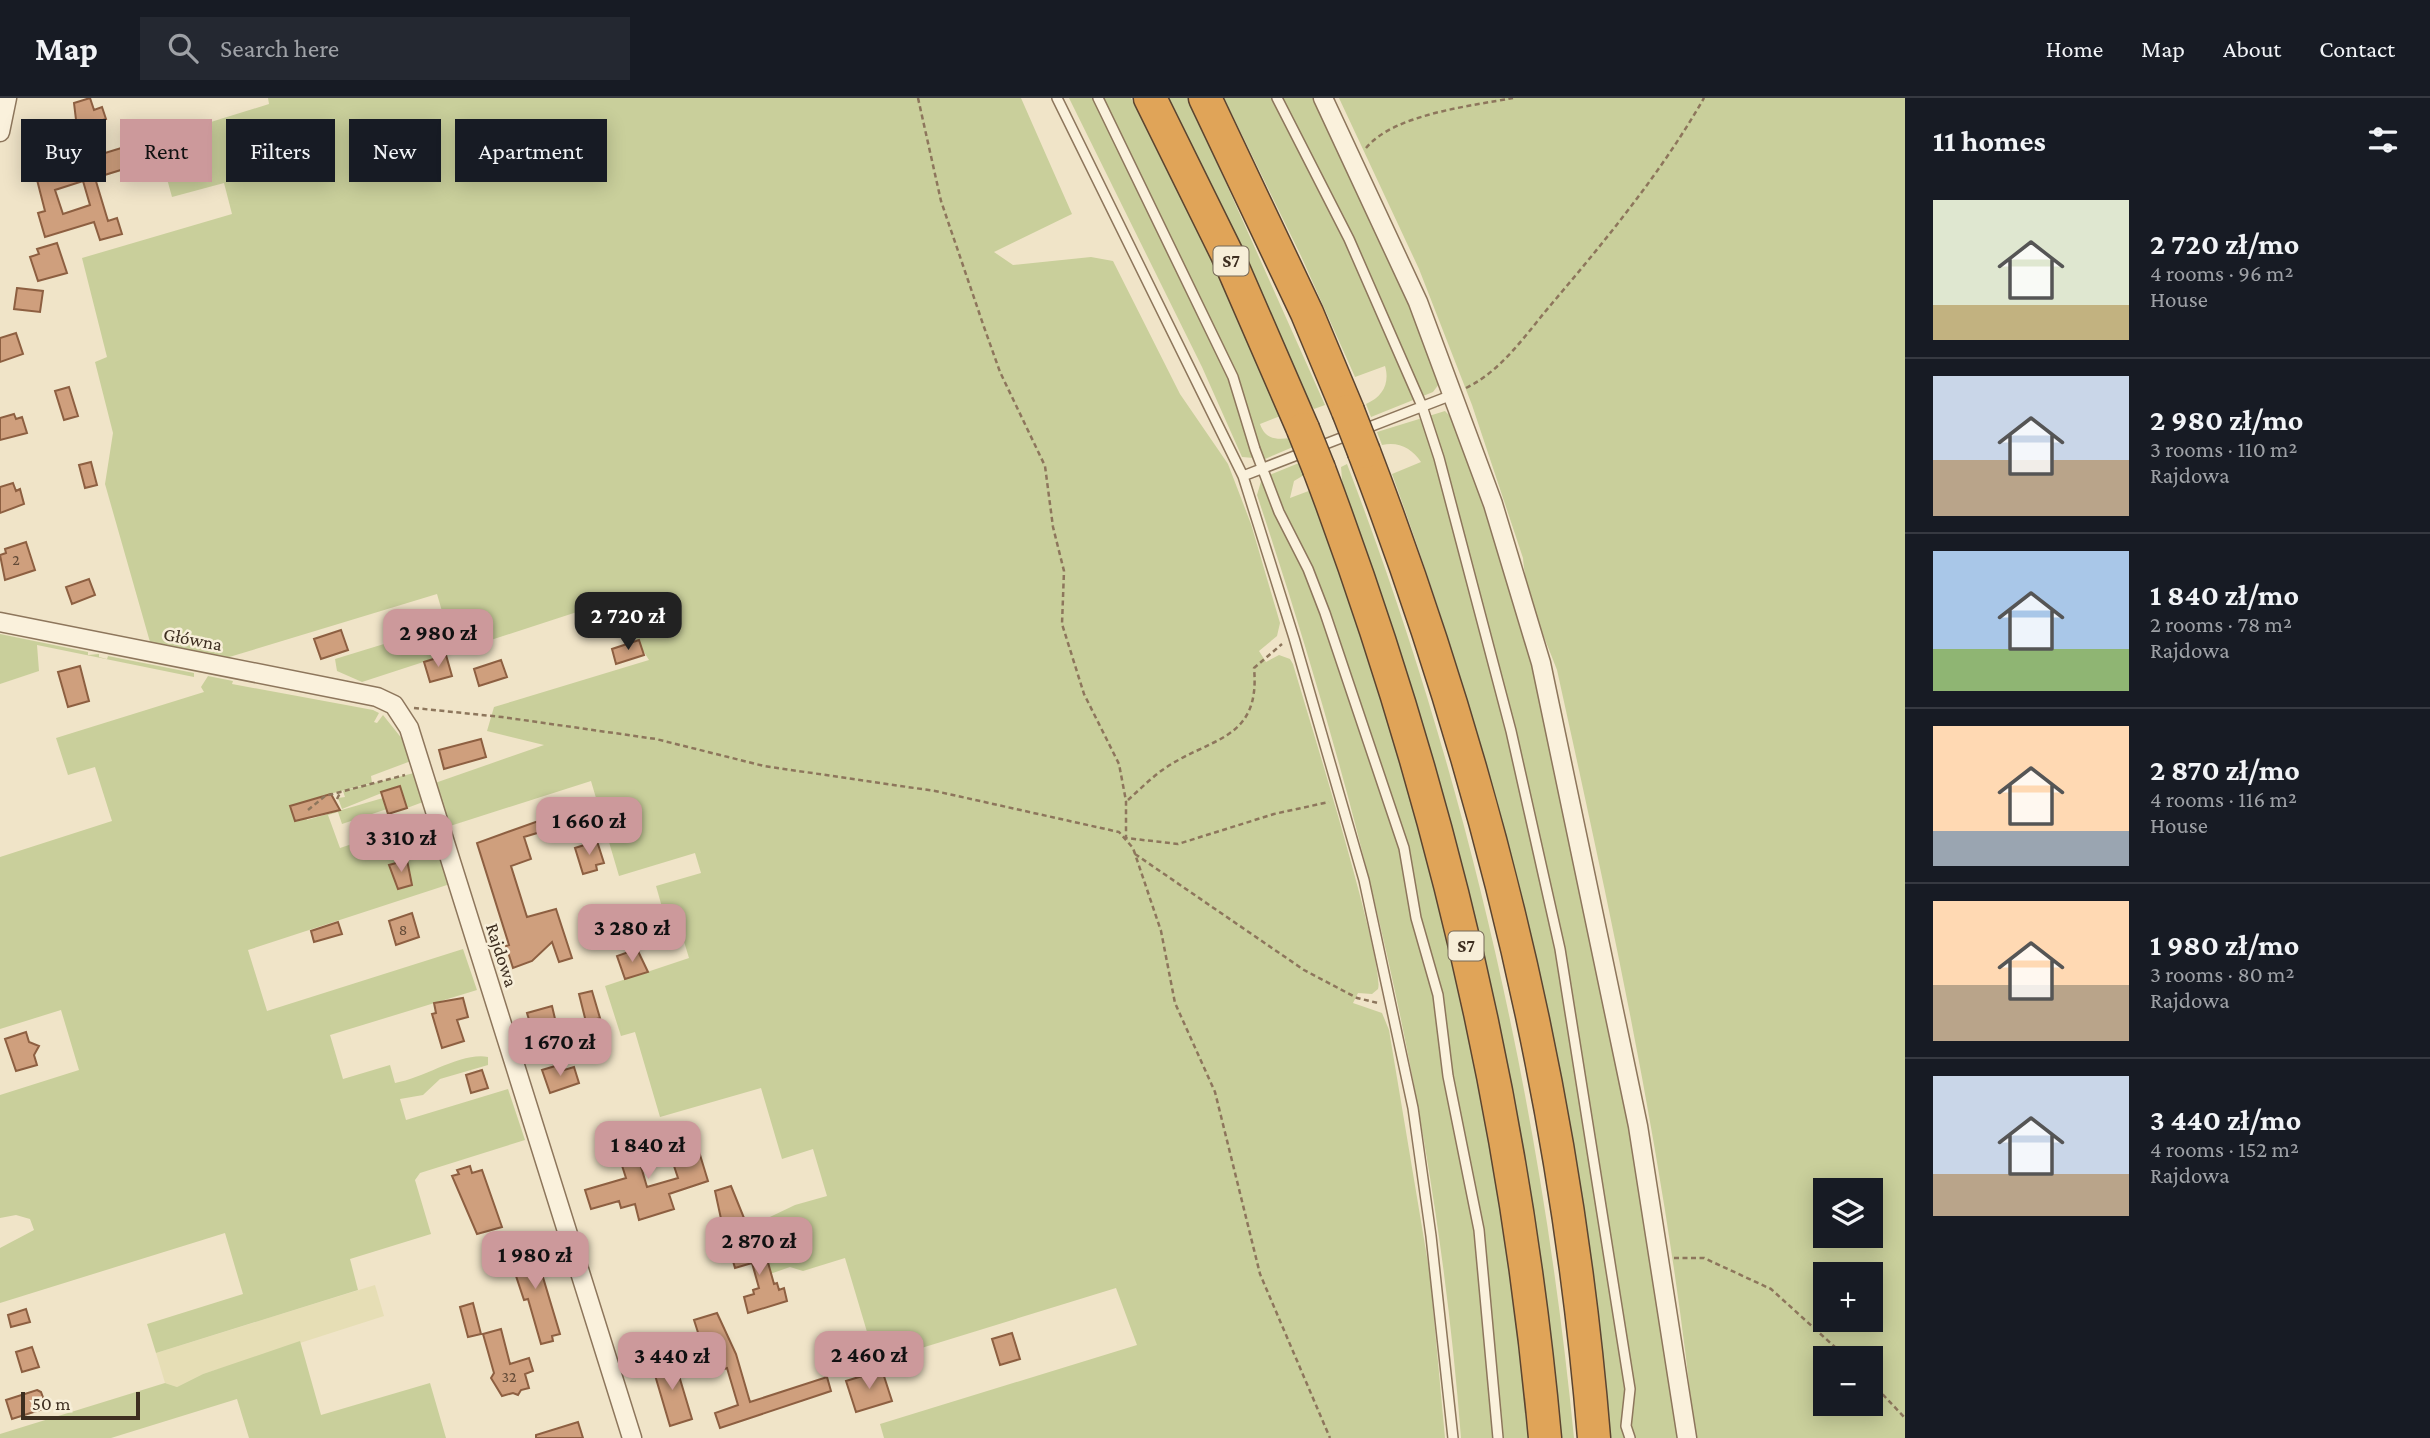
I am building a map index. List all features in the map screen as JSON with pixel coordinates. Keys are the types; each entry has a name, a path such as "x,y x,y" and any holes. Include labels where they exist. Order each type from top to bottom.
{"highway":[{"name":"S7","path":"1150,98 1227,254 1303,429 1395,684 1458,910 1485,1028 1512,1175 1530,1294 1545,1438"},
{"name":"S7","path":"1205,98 1307,313 1348,411 1440,667 1507,907 1531,1013 1566,1203 1594,1438"}],"street":[{"path":"0,132 7,98"},
{"path":"1323,98 1418,302 1493,504 1550,702 1607,967 1661,1257 1687,1438"},
{"name":"Główna","path":"0,622 377,697 394,705 401,714"},
{"name":"Rajdowa","path":"401,714 422,769 632,1438"}],"lane":[{"path":"1057,98 1243,476 1294,638 1341,799 1392,1001 1413,1108 1432,1236 1452,1438"},
{"path":"1098,98 1233,377 1262,469 1279,512 1312,580 1404,848 1416,918 1438,995 1448,1076 1479,1230 1498,1438"},
{"path":"1277,98 1349,239 1422,406 1443,471 1511,731 1560,949 1630,1389 1626,1426 1629,1438"},
{"path":"1243,476 1452,395"}],"path":[{"path":"918,98 942,201 984,327 1000,372 1045,466 1063,571 1062,624 1084,694 1119,764 1126,801 1126,838 1135,854 1161,931 1175,1003 1215,1092 1260,1274 1304,1383 1330,1438"},
{"path":"1354,161 1370,143 1387,130 1439,113 1513,98"},
{"path":"1452,395 1489,375 1603,244 1684,134 1704,98"},
{"path":"1126,801 1161,771 1229,737 1250,711 1256,688 1254,668 1273,649 1294,638"},
{"path":"401,714 424,707 656,739 722,758 793,772 935,791 1109,827 1126,838 1178,844 1274,814 1341,799"},
{"path":"308,810 322,797 422,769"},
{"path":"337,799 341,791"},
{"path":"1135,854 1304,970 1357,998 1375,1004 1392,1001"},
{"path":"1661,1257 1704,1258 1771,1289 1834,1346"},
{"path":"1883,1395 1905,1418"}],"shaded area":[{"path":"375,1285 384,1316 203,1374 177,1387 165,1383 156,1353"}],"green space":[{"path":"268,98 1021,98 1072,214 994,252 1013,265 1091,257 1113,261 1180,394 1228,464 1251,524 1280,623 1277,636 1259,651 1266,662 1279,655 1290,659 1293,664 1370,934 1378,989 1372,994 1358,993 1353,1003 1382,1013 1389,1030 1430,1275 1445,1438 884,1438 880,1424 1137,1345 1116,1288 876,1362 845,1258 803,1271 790,1267 770,1274 755,1243 757,1223 795,1205 827,1196 813,1149 782,1159 761,1088 660,1117 635,1032 621,1036 605,986 689,958 679,925 668,928 656,886 701,873 695,853 619,876 591,781 450,826 435,783 544,745 487,731 494,707 649,660 632,633 609,615 580,611 362,682 337,671 335,659 446,625 437,594 226,658 150,642 105,484 113,433 95,362 107,357 82,258 232,214 224,183 172,197 168,182 212,182 212,122 269,104"},
{"path":"1069,98 1131,98 1199,230 1283,415 1260,424 1262,429 1272,437 1290,438 1293,447 1265,459 1242,457 1202,367"},
{"path":"1162,98 1188,98 1325,405 1314,409 1295,381"},
{"path":"1224,98 1313,98 1407,298 1439,384 1433,392 1371,417 1366,404 1377,398 1384,389 1387,378 1385,366 1355,377 1301,256"},
{"path":"1339,98 1905,98 1905,1438 1695,1438 1684,1341 1655,1148 1599,861 1557,670 1531,602 1523,558 1472,405 1419,269"},
{"path":"1445,411 1451,417 1475,480 1537,679 1586,901 1639,1176 1678,1438 1609,1438 1577,1173 1562,1086 1529,930 1467,700 1392,474 1421,462 1404,447 1382,445 1377,432"},
{"path":"1299,463 1304,475 1294,481 1290,498 1314,489 1391,718 1418,811 1447,930 1477,1074 1502,1219 1529,1438 1461,1438 1433,1197 1413,1078 1388,960 1329,727 1257,495 1262,478"},
{"path":"1347,464 1390,582 1428,702 1463,822 1493,943 1519,1065 1541,1189 1560,1313 1574,1438 1556,1438 1544,1324 1344,505 1341,467"},
{"path":"0,634 88,652 88,655 99,654 99,657 107,659 108,656 194,673 194,677 37,645 39,671 0,684"},
{"path":"208,676 233,681 232,684 373,710 379,713 374,722 377,723 383,715 403,740 411,761 371,776 372,783 322,796 304,812 307,820 383,798 387,809 342,824 338,812 328,815 340,848 358,842 360,837 429,816 425,819 429,833 434,832 450,884 248,950 267,1011 463,949 477,990 330,1035 343,1079 390,1065 395,1083 466,1058 488,1057 488,1065 440,1079 423,1095 400,1099 406,1120 508,1089 525,1140 420,1173 415,1180 431,1234 350,1259 358,1290 156,1353 147,1324 243,1294 225,1233 0,1303 0,1248 34,1230 30,1219 16,1215 0,1218 0,1095 79,1070 61,1010 0,1029 0,857 112,821 95,767 68,775 56,738 204,692 201,687"},
{"path":"414,773 423,802 407,808 399,786 342,809 338,798 345,797 343,791"},
{"path":"300,1341 321,1415 430,1383 446,1438 249,1438 237,1399 111,1438 0,1438 0,1434 165,1383 177,1387 203,1374"}],"building":[{"path":"90,98 94,110 102,107 106,119 76,119 74,103"},
{"path":"120,148 120,170 106,175 106,153"},
{"path":"38,182 80,182 55,190 63,214 90,205 83,182 96,182 108,221 117,218 122,234 100,240 94,222 45,237 38,213 45,211"},
{"path":"57,243 67,273 38,281 30,257 39,254 37,249"},
{"path":"17,288 43,291 40,312 14,309"},
{"path":"16,333 23,354 0,362 0,338"},
{"path":"69,387 78,416 64,420 55,391"},
{"path":"14,414 16,419 22,417 27,433 0,440 0,418"},
{"path":"91,462 97,485 85,488 79,465"},
{"path":"13,483 16,491 20,489 24,504 0,513 0,487"},
{"path":"26,542 35,570 5,580 0,555 6,553 5,549"},
{"path":"89,579 95,595 72,604 66,587"},
{"path":"341,630 348,650 321,659 314,639"},
{"path":"639,640 644,655 616,664 612,649"},
{"path":"446,655 452,676 430,682 424,662"},
{"path":"501,660 507,677 479,686 474,669"},
{"path":"80,666 89,701 68,707 58,672"},
{"path":"481,739 486,757 444,769 439,750"},
{"path":"400,786 407,808 388,814 381,792"},
{"path":"331,794 340,810 295,821 290,806"},
{"path":"544,819 547,830 524,837 531,859 511,866 527,917 556,909 572,958 559,962 552,942 532,961 513,968 506,946 509,945 477,843"},
{"path":"597,841 604,863 596,865 597,870 583,874 575,848"},
{"path":"407,860 412,885 398,889 389,865"},
{"path":"412,913 419,937 396,945 389,921"},
{"path":"338,922 342,934 314,942 311,931"},
{"path":"637,949 648,972 625,979 617,956"},
{"path":"592,991 600,1018 586,1022 579,994"},
{"path":"463,998 468,1017 457,1020 464,1041 442,1048 432,1014 436,1013 434,1003"},
{"path":"552,1006 556,1023 532,1030 527,1013"},
{"path":"26,1032 29,1042 39,1046 34,1055 37,1065 16,1071 5,1039"},
{"path":"562,1064 564,1070 574,1067 579,1083 550,1093 542,1070"},
{"path":"482,1070 488,1088 471,1093 466,1075"},
{"path":"644,1135 648,1150 637,1153 647,1187 678,1178 670,1154 697,1145 708,1181 669,1194 674,1209 639,1220 635,1204 621,1208 619,1201 591,1209 585,1190 626,1178 615,1144"},
{"path":"470,1166 472,1173 482,1170 502,1227 477,1234 452,1176 459,1174 457,1170"},
{"path":"731,1186 744,1218 737,1224 723,1228 715,1191"},
{"path":"762,1241 774,1284 777,1283 779,1290 784,1288 787,1301 748,1313 744,1297 754,1294 753,1290 759,1288 752,1263 735,1268 730,1251"},
{"path":"533,1244 560,1334 552,1336 553,1341 541,1344 528,1299 524,1300 508,1252"},
{"path":"473,1303 481,1334 468,1337 460,1307"},
{"path":"26,1309 30,1322 11,1327 8,1315"},
{"path":"717,1313 736,1354 750,1402 827,1377 831,1391 720,1428 715,1413 738,1405 727,1368 719,1371 711,1342 702,1345 694,1320"},
{"path":"501,1329 510,1364 529,1358 533,1371 525,1374 529,1388 521,1390 518,1395 513,1393 502,1396 491,1378 494,1373 483,1334"},
{"path":"1012,1333 1020,1359 1000,1365 992,1339"},
{"path":"32,1347 39,1367 22,1372 16,1352"},
{"path":"674,1359 692,1419 670,1426 652,1365"},
{"path":"882,1370 892,1401 856,1412 846,1381"},
{"path":"37,1390 41,1392 45,1403 42,1404 43,1409 12,1419 6,1400"},
{"path":"578,1422 583,1438 536,1438 536,1435"}]}
